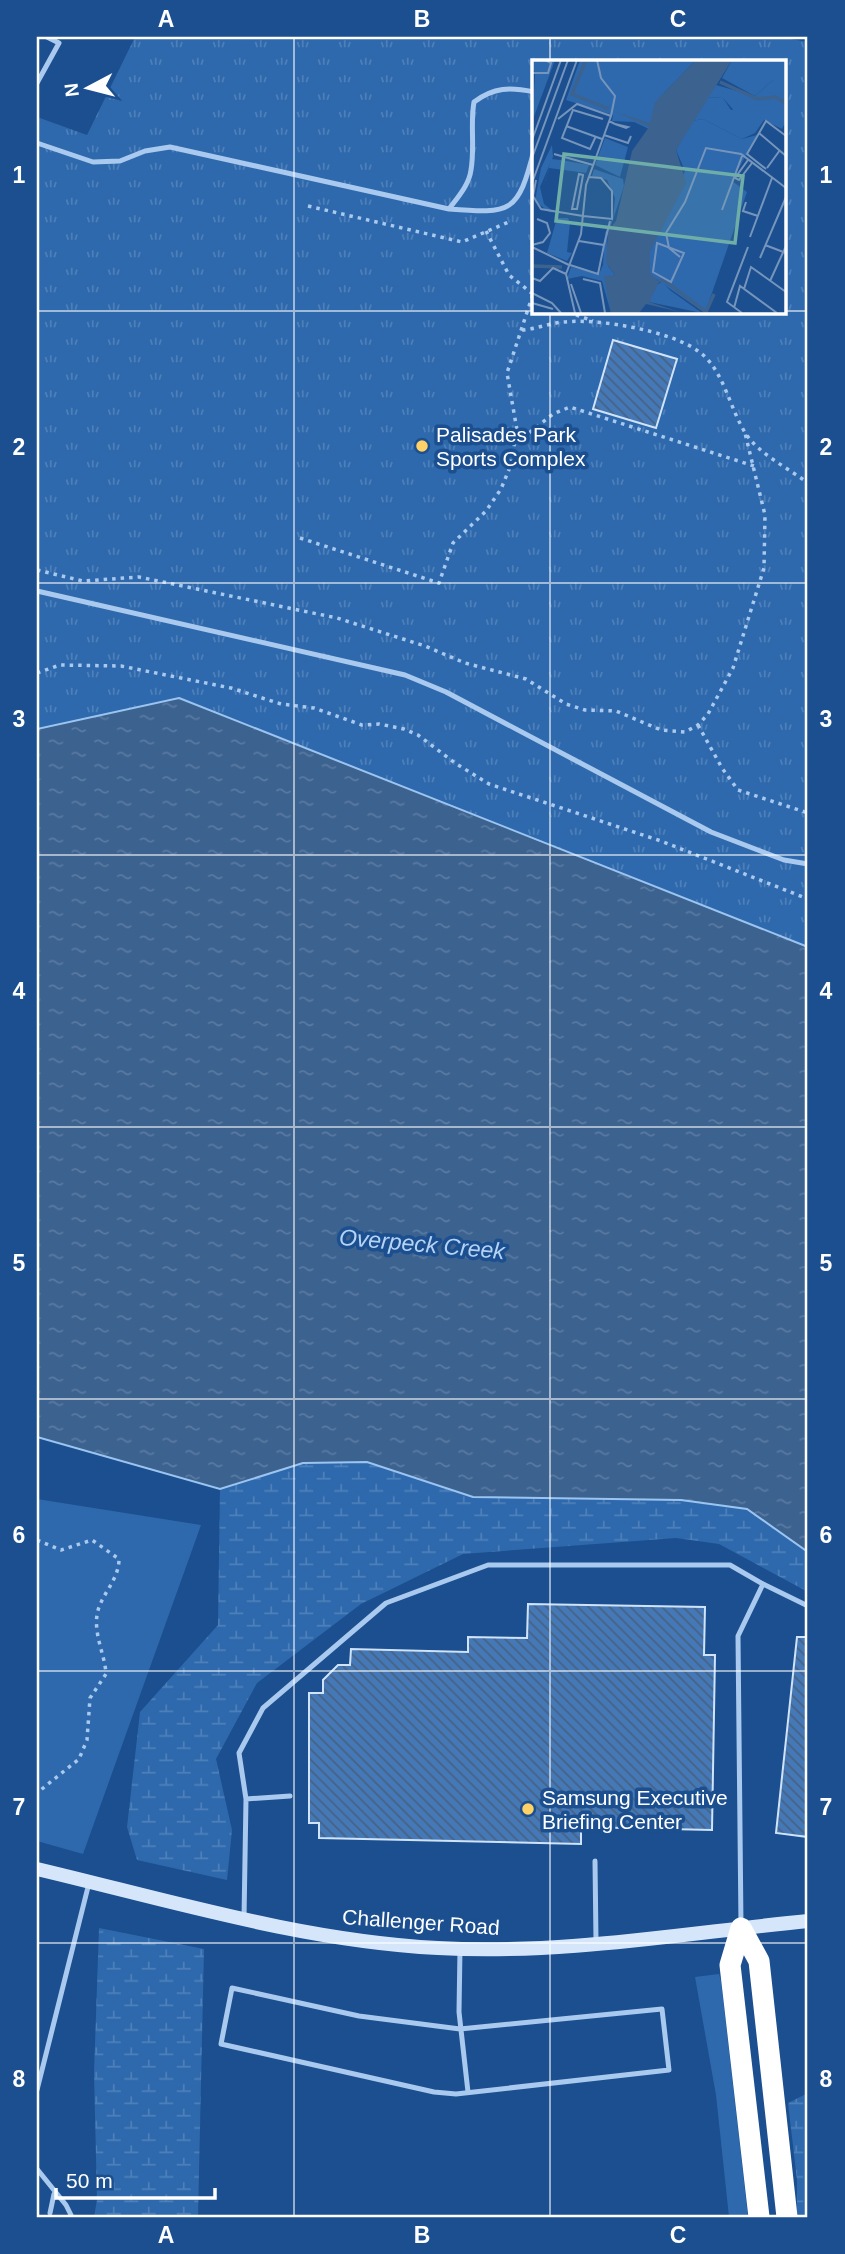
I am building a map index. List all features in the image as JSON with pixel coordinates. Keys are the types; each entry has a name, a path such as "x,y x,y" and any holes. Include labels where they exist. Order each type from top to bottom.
{"highway":[{"path":"741,1928 730,1965 759,2217"},
{"path":"741,1928 759,1961 787,2217"}],"main road":[{"name":"Challenger Road","path":"37,1869 352,1939 460,1949 528,1950 808,1921"}],"lane":[{"path":"37,83 59,43 47,37"},
{"path":"449,209 465,187 471,169 470,125 474,102 487,92 512,87 532,92"},
{"path":"37,142 93,162 120,162 145,151 170,147 449,209 498,210 511,205 524,189 532,158"},
{"path":"37,591 405,676 446,692 711,832 784,860 808,864"},
{"path":"244,1917 246,1799 239,1753 263,1708 386,1603 488,1565 730,1565 808,1606"},
{"path":"741,1928 738,1636 763,1584"},
{"path":"246,1799 290,1796"},
{"path":"595,1861 596,1944"},
{"path":"37,2090 89,1881"},
{"path":"460,1949 460,2029 468,2092"},
{"path":"232,1988 359,2016 460,2029 663,2009 669,2070 468,2092 434,2092 220,2044 232,1988"},
{"path":"37,2169 66,2205 72,2217"},
{"path":"50,2213 54,2193"}],"path":[{"path":"308,206 462,242 515,218"},
{"path":"486,231 509,275 532,293"},
{"path":"300,538 439,583 453,543 486,511 501,489 516,443 516,410 507,373 532,297"},
{"path":"571,313 598,323"},
{"path":"37,569 83,580 139,577 337,618 425,646 465,663 526,679 566,704 585,710 616,711 661,730 685,732 698,725 708,714 733,668 764,568 765,515 745,433 713,368 698,351 649,332 598,323 564,322 522,330"},
{"path":"516,443 553,414 570,407 754,466"},
{"path":"745,433 755,446 808,483"},
{"path":"37,673 60,664 121,666 231,688 281,704 314,708 362,725 379,724 404,729 418,735 464,770 489,785 661,841 808,899"},
{"path":"698,725 717,761 738,790 808,813"},
{"path":"37,1540 61,1550 92,1540 120,1559 120,1568 97,1615 99,1649 106,1674 90,1698 87,1740 79,1759 37,1793"}],"green space":[{"name":"Palisades Park Sports Complex","path":"135,37 780,37 808,42 808,947 179,698 37,729 37,117 87,135"},
{"path":"367,1462 473,1497 681,1500 747,1509 808,1552 808,1592 719,1544 676,1538 463,1554 361,1604 257,1683 216,1759 232,1830 227,1880 137,1860 127,1827 140,1712 218,1625 220,1489 303,1463"},
{"path":"37,1499 201,1525 83,1854 37,1841"},
{"path":"99,1928 204,1949 198,2217 94,2217 97,2200 94,2073"},
{"path":"719,1974 748,2217 729,2217 716,2095 695,1977"},
{"path":"808,2093 808,2217 797,2217 797,2180 788,2103"}],"water":[{"name":"Overpeck Creek","path":"179,698 808,947 808,1552 747,1509 681,1500 473,1497 367,1462 303,1463 220,1489 37,1437 37,729"}],"building":[{"path":"613,340 677,359 656,428 593,409"},
{"path":"528,1604 705,1607 704,1655 715,1655 712,1830 581,1827 581,1844 319,1838 319,1823 309,1823 309,1693 323,1693 323,1680 338,1665 350,1665 351,1649 468,1652 468,1637 527,1638"},
{"path":"797,1637 808,1637 808,1837 776,1833"}],"place":[{"name":"Palisades Park Sports Complex","path":"422,446"},
{"name":"Samsung Executive Briefing Center","path":"528,1809"}]}
